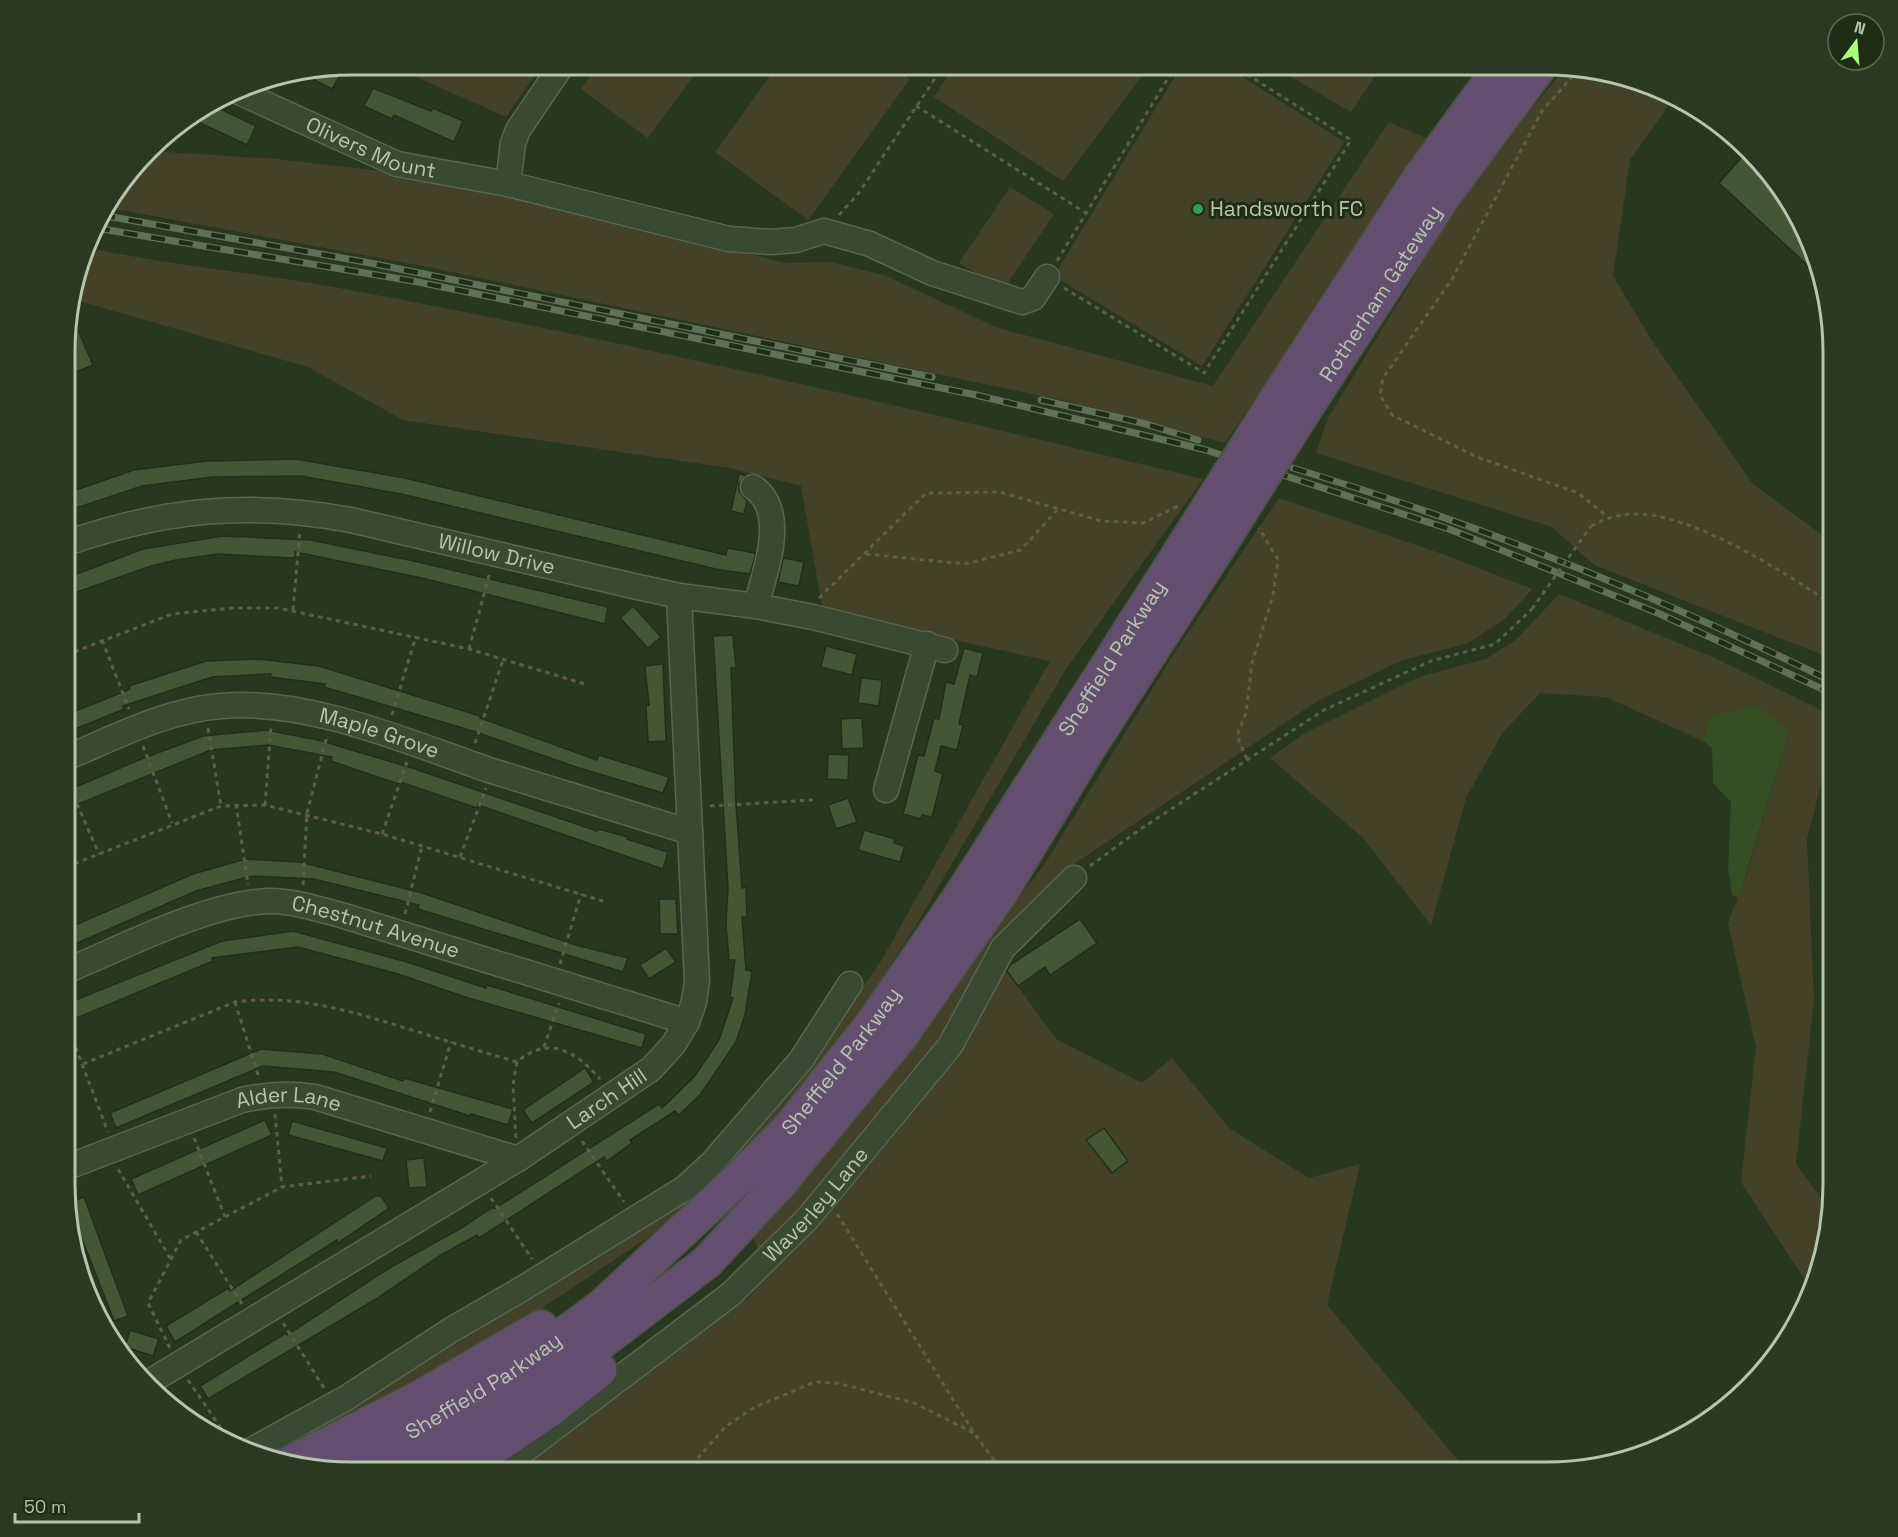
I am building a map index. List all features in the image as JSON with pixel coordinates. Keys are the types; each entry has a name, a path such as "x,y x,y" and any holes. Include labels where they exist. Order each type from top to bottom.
{"highway":[{"name":"Rotherham Gateway","path":"1217,522 1287,410 1420,177 1495,75"},
{"name":"Rotherham Gateway","path":"1287,410 1534,75"},
{"name":"Sheffield Parkway","path":"361,1462 510,1373 602,1306 681,1233 790,1126 866,1032 1217,522"},
{"name":"Sheffield Parkway","path":"421,1462 556,1377 707,1262 781,1182 901,1036 1002,891 1089,748 1217,522"},
{"path":"301,1457 415,1400 511,1346 570,1309 681,1233"},
{"path":"473,1462 550,1410 595,1375 654,1322 707,1262"}],"street":[{"path":"508,184 513,143 518,130 555,75"},
{"name":"Olivers Mount","path":"247,96 398,164 508,184 729,239 771,242 796,240 824,231"},
{"path":"824,231 870,244 932,273 1022,302 1032,298 1047,277"},
{"path":"753,487 764,494 770,506 772,521 766,567 756,606"},
{"name":"Willow Drive","path":"75,541 153,517 251,509 301,511 351,520 678,596 756,606 865,628 936,647 886,790"},
{"name":"Larch Hill","path":"154,1379 518,1159 651,1069 673,1045 687,1022 697,981 678,596"},
{"name":"Maple Grove","path":"75,754 147,724 204,708 272,705 332,719 690,832"},
{"name":"Waverley Lane","path":"509,1462 731,1294 827,1198 950,1046 1003,948 1074,878"},
{"name":"Chestnut Avenue","path":"75,967 204,914 250,903 271,901 301,905 400,933 687,1022"},
{"path":"259,1446 335,1404 451,1329 543,1276 685,1188 712,1163 801,1060 850,984"},
{"name":"Alder Lane","path":"75,1164 242,1100 268,1094 315,1097 518,1159"}],"path":[{"path":"824,231 858,194 936,75"},
{"path":"1170,75 1047,277 1204,373 1352,140 1248,75"},
{"path":"1572,76 1542,111 1452,279 1383,378 1380,394 1392,415 1477,457 1578,493 1608,517"},
{"path":"916,106 1086,213"},
{"path":"816,601 866,555 926,492 1000,492 1101,521 1143,523 1179,504 1217,522 1261,529 1278,560 1274,595 1252,663 1246,713 1237,736 1246,759"},
{"path":"866,555 965,564 1021,550 1058,508"},
{"path":"293,610 301,511"},
{"path":"1074,878 1139,830 1324,710 1431,661 1495,644 1532,609 1591,526 1608,517 1631,514 1673,520 1766,560 1823,598"},
{"path":"469,649 495,554"},
{"path":"75,652 172,614 232,608 293,610 469,649 588,685"},
{"path":"386,736 416,636"},
{"path":"468,762 503,660"},
{"path":"265,804 272,705"},
{"path":"204,708 221,806"},
{"path":"301,905 307,813 332,719"},
{"path":"382,834 413,745"},
{"path":"460,857 492,770"},
{"path":"75,799 99,854"},
{"path":"689,807 813,800"},
{"path":"236,804 250,903"},
{"path":"75,863 221,806 265,804 382,834 603,901"},
{"path":"400,933 422,846"},
{"path":"544,1047 581,894"},
{"path":"83,1064 235,1002 260,999 296,1000 340,1007 517,1062"},
{"path":"235,1002 268,1094 282,1187"},
{"path":"424,1131 451,1042"},
{"path":"75,1044 111,1150 170,1258"},
{"path":"518,1159 513,1085 517,1062 526,1054 544,1047 569,1052 592,1069 614,1094"},
{"path":"188,1121 225,1217"},
{"path":"570,1123 635,1219"},
{"path":"222,1429 179,1365 148,1303 170,1258 181,1240 282,1187 371,1176"},
{"path":"480,1181 543,1276"},
{"path":"827,1198 974,1433 996,1462"},
{"path":"196,1232 251,1319"},
{"path":"272,1306 335,1404"},
{"path":"695,1462 726,1426 755,1407 815,1382 837,1383 914,1403 974,1433"}],"shaded area":[{"path":"412,75 535,75 506,117"},
{"path":"591,75 694,75 648,138 581,89"},
{"path":"771,75 905,75 910,79 808,220 715,152"},
{"path":"948,75 1142,75 1063,181 934,97"},
{"name":"Handsworth FC","path":"1176,75 1240,75 1344,142 1202,366 1054,276"},
{"path":"1288,75 1375,75 1351,112"},
{"path":"1559,76 1582,77 1617,84 1669,105 1630,160 1613,276 1652,341 1753,484 1823,536 1823,655 1594,565 1552,527 1316,453 1328,418 1477,173"},
{"path":"1389,122 1426,138 1373,227 1225,443 1066,401 423,266 115,209 132,184 161,152 276,159 450,179 785,263 831,262 884,275 998,328 1213,386"},
{"path":"1010,187 1054,214 1003,290 959,263"},
{"path":"95,249 344,289 560,331 882,403 1203,479 1066,669 916,925 853,1023 782,1109 702,1192 646,1239 509,1330 284,1454 264,1447 698,1186 834,1028 881,961 1050,661 823,611 801,486 730,468 403,420 308,367 79,301"},
{"path":"1279,498 1448,556 1532,589 1505,619 1468,643 1403,660 1319,700 1062,872 1009,930 947,1029 895,1104 760,1255 753,1236 1044,865 1175,652"},
{"path":"1559,594 1715,658 1823,711 1823,777 1807,839 1814,1001 1796,1164 1822,1200 1818,1239 1805,1281 1741,1182 1756,1047 1728,923 1745,880 1789,732 1707,723 1703,741 1606,697 1540,693 1503,732 1466,798 1431,925 1363,838 1270,758 1305,733 1419,677 1486,659 1517,639"},
{"path":"1757,705 1789,732 1739,898 1732,895 1728,867 1731,802 1713,783 1712,748 1703,741 1707,723 1719,714"},
{"path":"1001,963 1056,1039 1142,1083 1172,1058 1229,1128 1309,1178 1360,1164 1327,1305 1460,1462 521,1462 748,1298 893,1137 939,1077"}],"building":[{"path":"339,76 332,89 311,78"},
{"path":"373,88 431,111 433,108 463,121 454,142 394,115 392,119 364,106"},
{"path":"220,109 256,126 247,145 198,122"},
{"path":"1742,156 1766,184 1786,214 1809,267 1719,183"},
{"path":"76,326 93,365 75,373"},
{"path":"295,459 405,478 726,555 727,548 755,553 755,557 750,574 720,570 401,494 301,476 213,477 142,486 75,508 75,490 134,470 207,461"},
{"path":"739,474 746,475 739,484 739,491 747,501 744,514 731,511"},
{"path":"223,536 310,540 414,561 608,607 605,624 422,578 295,552 295,558 217,554 176,560 151,566 75,593 75,575 143,549"},
{"path":"783,558 804,562 799,586 778,582"},
{"path":"633,606 661,637 648,648 620,618"},
{"path":"733,635 736,668 731,668 736,804 742,888 746,887 747,917 742,917 746,970 752,971 745,1015 736,1042 700,1095 679,1115 675,1111 630,1140 632,1143 607,1161 604,1157 479,1238 477,1235 441,1255 376,1299 208,1399 200,1386 286,1333 287,1335 391,1267 463,1227 493,1207 494,1209 659,1104 662,1108 694,1077 719,1040 733,998 730,997 735,960 729,960 726,924 728,888 713,636"},
{"path":"826,646 857,654 852,675 821,667"},
{"path":"964,648 983,653 977,677 970,675 959,724 963,725 957,750 941,746 935,771 943,774 932,817 922,815 921,819 903,814 918,755 924,756 934,718 939,719 946,682 954,684"},
{"path":"258,659 319,666 480,716 480,718 597,760 599,755 669,777 663,793 579,768 476,732 324,687 325,684 270,677 271,674 212,677 123,706 124,709 75,729 75,711 130,689 129,686 206,661"},
{"path":"663,664 666,741 648,742 646,705 649,705 645,666"},
{"path":"861,678 882,680 879,706 858,703"},
{"path":"862,718 864,748 842,749 841,719"},
{"path":"266,730 318,740 412,768 597,831 598,829 628,837 627,839 668,852 663,869 478,805 477,808 369,774 331,761 332,757 268,745 211,750 75,805 75,787 203,736"},
{"path":"828,754 849,755 848,780 827,779"},
{"path":"848,798 857,822 836,829 828,805"},
{"path":"864,830 895,839 894,843 905,846 900,862 858,850"},
{"path":"246,859 300,862 422,893 576,945 628,958 623,972 418,909 419,905 314,879 252,876 196,891 75,944 75,925 193,874"},
{"path":"659,899 676,899 678,934 660,934"},
{"path":"1080,919 1097,943 1050,975 1045,967 1018,986 1007,971 1010,965"},
{"path":"293,931 407,962 486,988 487,985 646,1034 642,1048 465,997 398,974 298,947 212,958 213,961 75,1019 75,1000 222,941"},
{"path":"666,948 676,962 649,979 640,965"},
{"path":"261,1049 322,1054 403,1081 404,1078 513,1109 508,1125 471,1114 470,1116 334,1072 263,1066 116,1128 110,1113"},
{"path":"585,1068 594,1082 532,1123 523,1110"},
{"path":"265,1120 272,1135 138,1195 131,1179"},
{"path":"292,1121 387,1148 383,1161 288,1135"},
{"path":"1104,1128 1128,1161 1112,1173 1086,1140"},
{"path":"424,1158 427,1187 409,1188 406,1160"},
{"path":"375,1196 381,1196 389,1208 338,1243 337,1240 175,1342 166,1326 228,1288 230,1291"},
{"path":"84,1197 128,1316 114,1321 78,1230 76,1200"},
{"path":"130,1330 159,1339 153,1356 129,1348 126,1344"}],"railway":[{"path":"111,217 365,262 932,377"},
{"path":"104,229 413,281 976,395 1206,450 1449,529 1660,614 1823,689"},
{"path":"1041,400 1142,423 1198,440"},
{"path":"1293,468 1431,513 1567,564 1701,620 1823,677"}],"place":[{"name":"Handsworth FC","path":"1198,209"}]}
